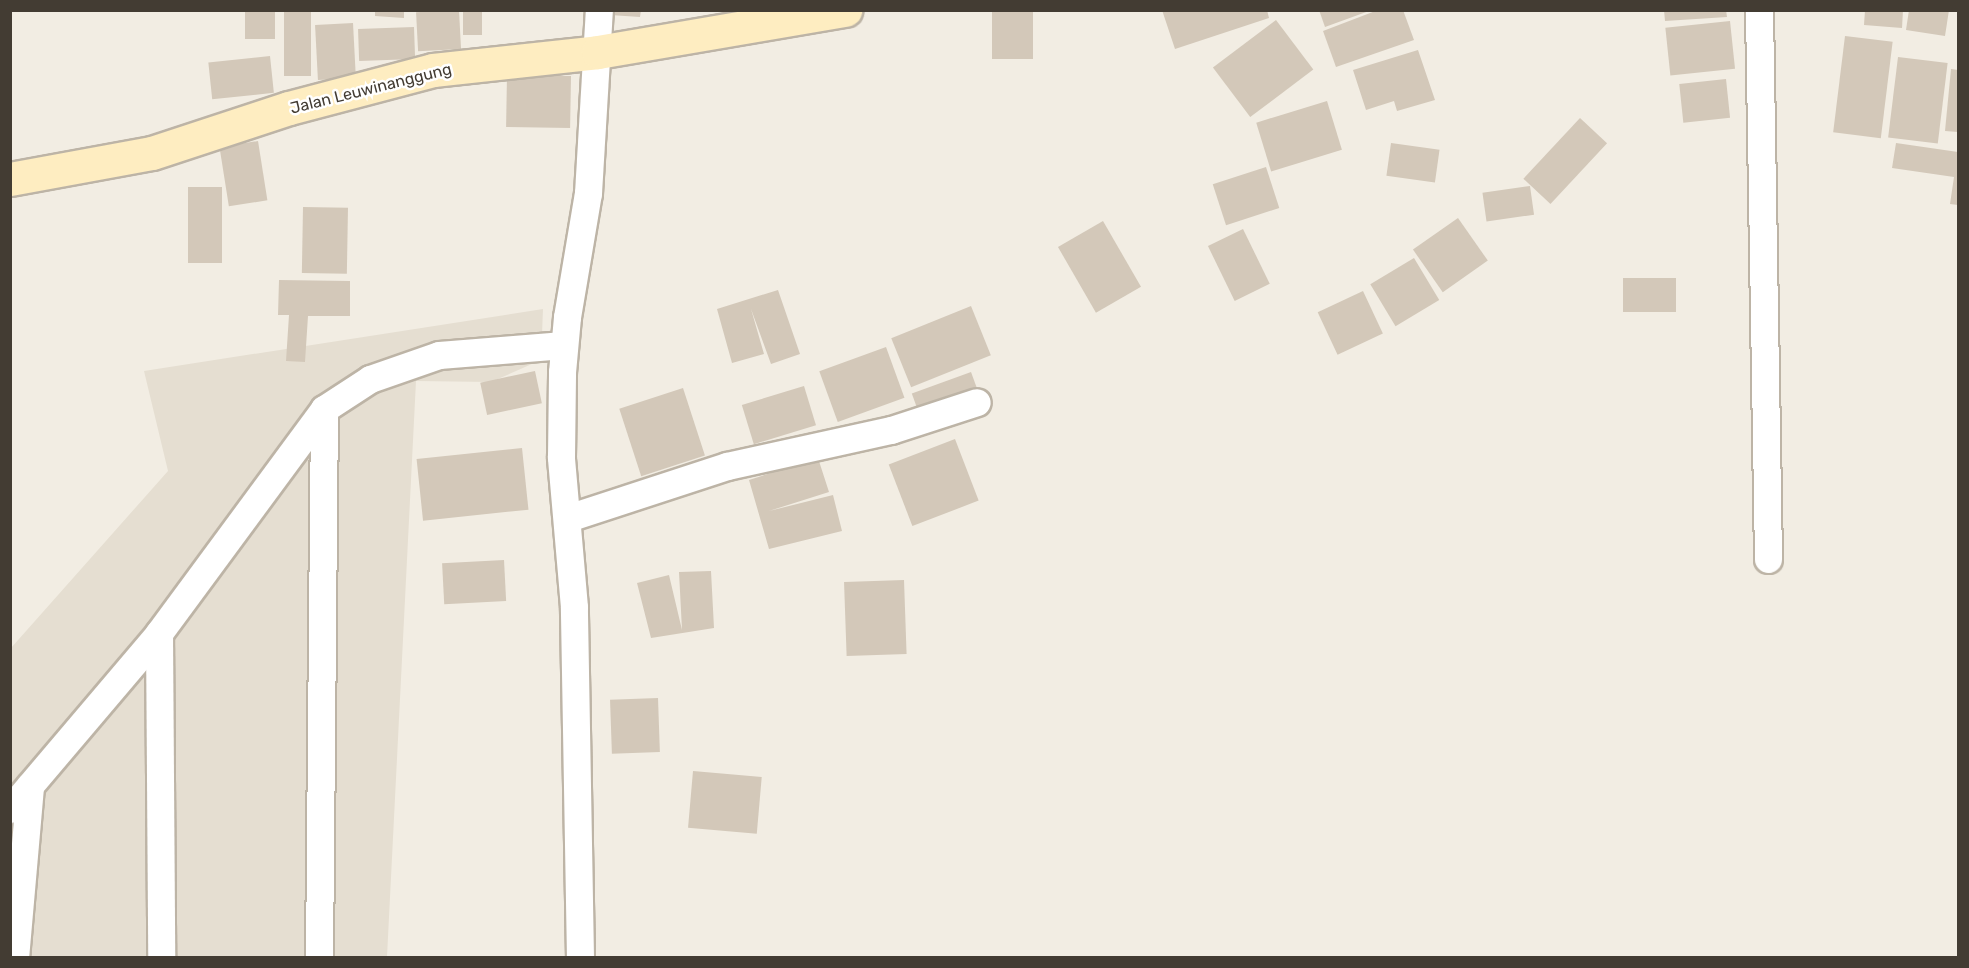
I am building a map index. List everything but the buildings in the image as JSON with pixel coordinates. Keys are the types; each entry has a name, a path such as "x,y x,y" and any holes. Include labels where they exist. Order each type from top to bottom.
{"main road":[{"name":"Jalan Leuwinanggung","path":"10,179 152,153 289,108 433,70 598,52 845,10"}],"street":[{"path":"580,957 574,607 561,457 564,345 588,193 599,10"},
{"path":"1759,10 1768,559"},
{"path":"10,809 159,633 324,409 370,379 439,355 564,345"},
{"path":"568,518 727,466 891,430 977,402"},
{"path":"319,957 324,409"},
{"path":"159,633 161,957"},
{"path":"15,957 16,913 30,786"}],"shaded area":[{"path":"543,309 541,360 491,382 416,381 387,957 11,958 11,648 168,471 144,371"}]}
